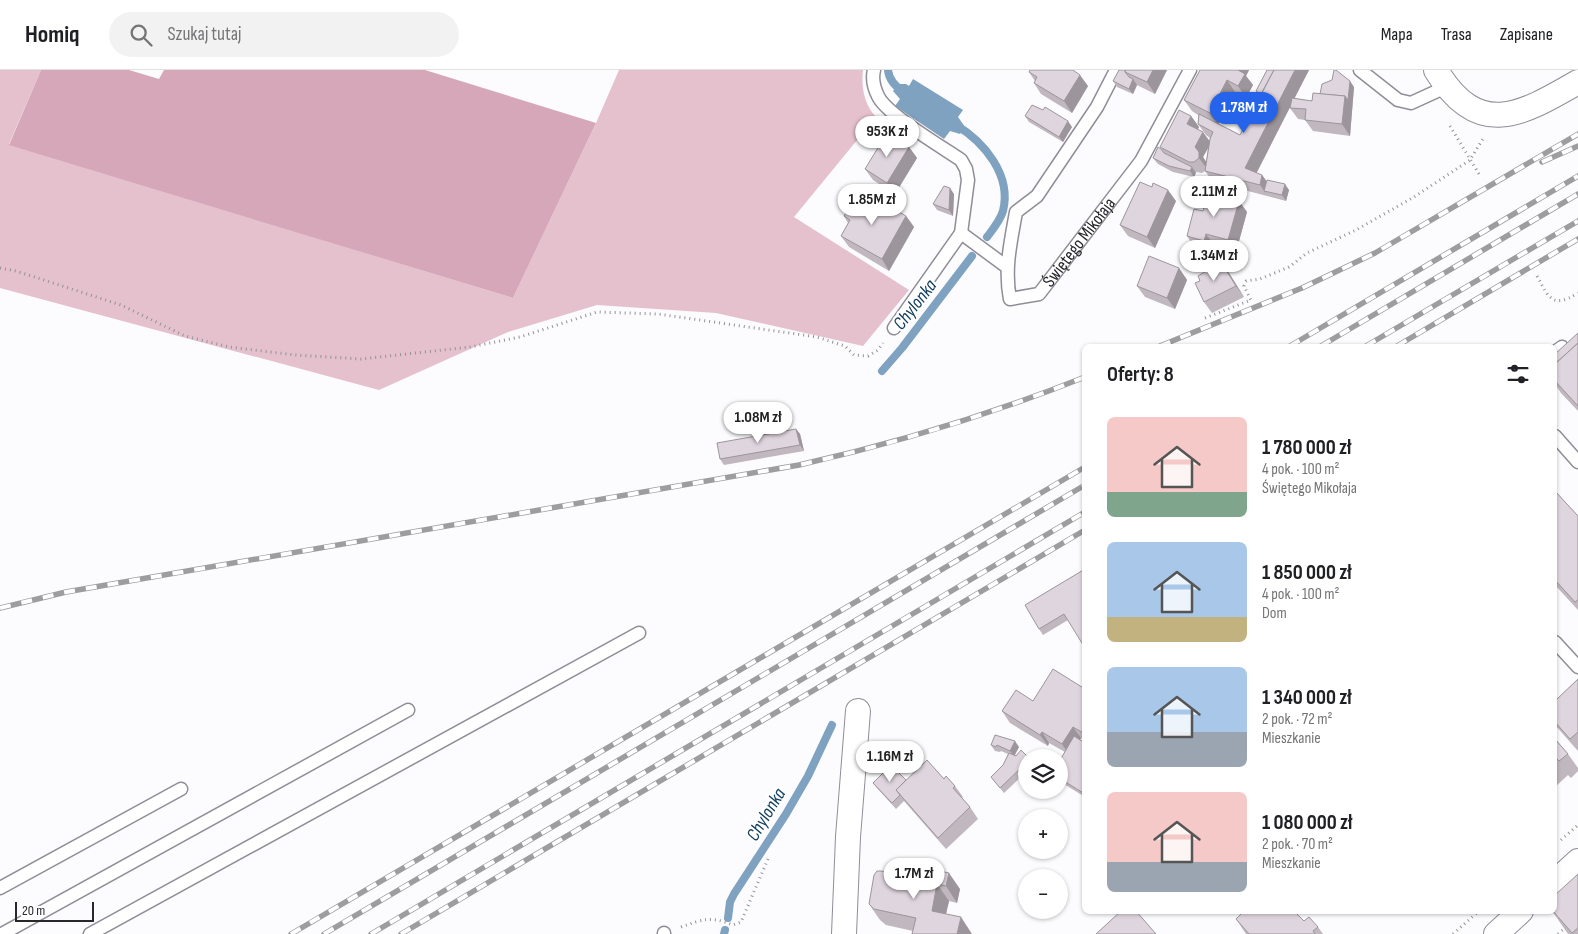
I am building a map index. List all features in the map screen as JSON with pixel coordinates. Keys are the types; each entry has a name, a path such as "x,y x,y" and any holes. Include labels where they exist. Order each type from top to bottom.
{"street":[{"path":"1441,79 1455,97 1466,106 1486,114 1506,116 1544,102 1578,82"},
{"path":"844,934 848,837 858,711"},
{"path":"1557,880 1578,861"},
{"path":"1496,934 1518,914"}],"lane":[{"path":"874,70 873,77 878,97 889,110 961,160 966,169 968,180 960,233 894,328"},
{"name":"Świętego Mikołaja","path":"1116,70 1097,107 1037,196 1016,212 1007,266 1007,284 1010,298 1039,294 1140,160 1190,70"},
{"path":"1360,70 1398,100 1411,103 1441,79"},
{"path":"960,233 1007,266"},
{"path":"1557,438 1578,462"},
{"path":"90,934 639,633"},
{"path":"1557,644 1578,667"},
{"path":"2,934 408,710"},
{"path":"0,888 181,789"}],"path":[{"path":"1445,118 1479,174"},
{"path":"1205,318 1251,300 1244,286 1246,281 1260,279 1289,267 1307,253 1356,230 1414,197 1470,160 1483,138 1488,134"},
{"path":"0,268 16,270 121,305 185,336 229,347 295,355 361,359 470,347 520,337 597,312 658,314 817,338 845,346 854,355 868,356 878,350 894,328"},
{"path":"1537,276 1548,296 1553,299 1559,301 1566,300 1578,293"},
{"path":"1557,843 1578,825"},
{"path":"664,933 707,918 722,921 733,926 741,922 768,858"},
{"path":"1453,934 1476,914"},
{"path":"1558,934 1571,922"}],"shaded area":[{"path":"0,70 41,70 9,144 513,298 619,70 863,70 862,83 864,95 876,117 794,217 909,290 863,346 716,313 597,305 508,332 379,390 0,288"},
{"path":"41,70 129,70 159,79 164,70 425,70 596,123 513,298 9,145"}],"water":[{"path":"913,79 963,110 958,117 965,127 960,134 950,131 944,139 895,106 900,99 893,91 898,84 909,86"}],"building":[{"path":"1030,70 1073,70 1080,75 1064,101 1034,83 1037,77 1029,72"},
{"path":"1119,70 1125,70 1129,77 1133,79 1129,89 1113,81"},
{"path":"1126,70 1153,70 1147,82 1125,72"},
{"path":"1200,70 1238,70 1245,74 1238,86 1227,80 1210,113 1184,100"},
{"path":"1267,70 1274,70 1261,94 1256,91"},
{"path":"1274,70 1295,70 1245,168 1262,175 1260,185 1205,171 1210,139 1213,132 1198,124 1199,114 1240,135"},
{"path":"1334,70 1350,81 1348,100 1345,96 1320,94 1322,84 1332,80"},
{"path":"1313,93 1345,96 1342,124 1305,120 1306,109 1290,108 1292,98 1312,101"},
{"path":"1032,105 1043,110 1045,107 1068,121 1059,137 1025,116"},
{"path":"1179,110 1191,116 1187,124 1203,132 1195,147 1199,152 1199,158 1194,162 1189,162 1160,147"},
{"path":"887,133 909,147 887,183 865,169"},
{"path":"1158,147 1164,153 1192,167 1190,171 1169,166 1153,158"},
{"path":"1267,180 1285,184 1282,195 1264,191"},
{"path":"1140,182 1152,187 1153,183 1168,190 1147,237 1120,225"},
{"path":"944,186 950,188 949,210 933,204"},
{"path":"1208,193 1239,201 1228,240 1206,234 1204,241 1187,236 1194,209 1203,211"},
{"path":"855,197 874,208 878,200 906,216 882,259 841,236 850,220 844,216"},
{"path":"1149,256 1179,268 1167,298 1137,286"},
{"path":"1221,262 1236,286 1204,302 1195,283 1200,281 1198,276"},
{"path":"1578,333 1578,343 1557,362 1557,352"},
{"path":"1578,343 1578,406 1557,383 1557,362"},
{"path":"796,429 800,445 720,459 717,443"},
{"path":"1557,493 1578,516 1578,600 1575,602 1557,582"},
{"path":"1082,571 1082,643 1064,614 1039,629 1025,605"},
{"path":"1053,669 1082,687 1082,732 1073,727 1062,744 1042,732 1040,735 1002,711 1016,690 1033,701"},
{"path":"1578,679 1578,732 1570,739 1557,724 1557,699"},
{"path":"995,735 1015,741 1010,751 997,745 996,747 991,745"},
{"path":"1074,736 1082,741 1082,792 1068,784 1066,749"},
{"path":"1557,741 1568,754 1559,761 1557,759"},
{"path":"1009,753 1016,756 1018,754 1018,771 1000,788 991,777 1003,765"},
{"path":"927,760 944,779 946,776 955,786 953,788 970,807 938,838 896,790"},
{"path":"891,765 906,780 896,790 900,795 892,803 873,783"},
{"path":"927,868 949,873 946,886 937,884 932,911 961,917 957,934 912,934 916,918 874,909 869,904 874,875 877,871 924,879"},
{"path":"1578,874 1578,928 1572,933 1556,914 1557,893"},
{"path":"1118,914 1139,914 1156,934 1096,934"},
{"path":"1241,914 1297,914 1304,921 1309,917 1318,927 1313,931 1315,934 1249,934 1236,919"}],"waterway":[{"name":"Chylonka","path":"888,70 893,83 904,92"},
{"name":"Chylonka","path":"956,125 986,150 999,172 1003,185 1005,198 1003,211 998,222 987,237"},
{"name":"Chylonka","path":"882,371 902,348 972,256"},
{"name":"Chylonka","path":"728,918 730,902 734,894 786,814 808,776 832,725"},
{"name":"Chylonka","path":"724,934 725,930"}],"railway":[{"path":"1165,344 1302,288 1375,253 1578,134"},
{"path":"1542,162 1578,146"},
{"path":"1293,344 1578,176"},
{"path":"1324,344 1578,194"},
{"path":"1369,344 1578,221"},
{"path":"1400,344 1578,239"},
{"path":"0,608 66,592 799,465 944,427 1082,378"},
{"path":"291,934 1082,469"},
{"path":"324,934 1082,487"},
{"path":"371,934 1082,514"},
{"path":"401,934 1082,532"}]}
